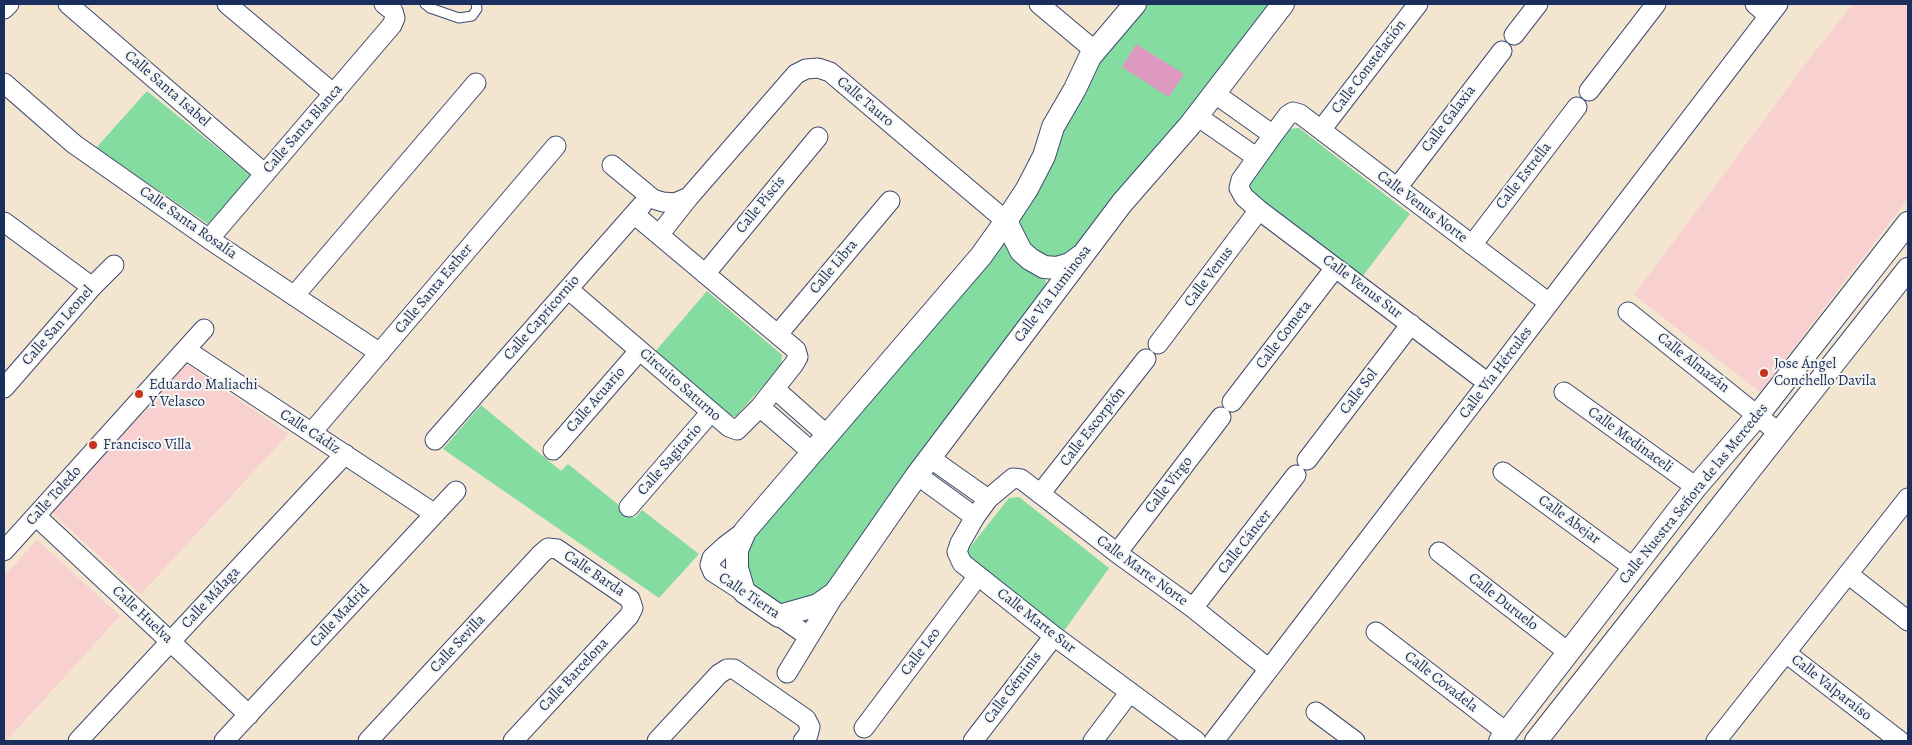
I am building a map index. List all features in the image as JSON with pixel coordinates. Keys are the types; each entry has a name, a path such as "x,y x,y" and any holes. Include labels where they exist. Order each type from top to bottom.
{"street":[{"path":"4,10 9,4"},
{"name":"Calle Santa Isabel","path":"68,4 265,174"},
{"path":"227,4 334,94"},
{"path":"1039,4 1095,50"},
{"path":"760,407 812,452 981,256 1006,221 1040,164 1053,127 1075,89 1090,57 1135,4"},
{"name":"Calle Vía Luminosa","path":"787,672 835,593 923,466 1122,203 1197,116 1283,4"},
{"name":"Calle Constelación","path":"1321,130 1418,4"},
{"path":"1514,35 1538,4"},
{"path":"1589,92 1656,4"},
{"name":"Calle Vía Hércules","path":"1214,741 1549,303 1767,8"},
{"name":"Calle Santa Blanca","path":"209,239 392,25 389,11"},
{"name":"Calle Galaxia","path":"1397,188 1502,51"},
{"name":"Calle Tauro","path":"659,235 689,197 796,74 806,69 818,68 830,72 1006,221"},
{"path":"294,296 476,82"},
{"name":"Calle Santa Rosalía","path":"4,83 74,144 209,239 380,353"},
{"path":"1197,116 1256,157 1272,135 1214,94"},
{"name":"Calle Estrella","path":"1472,245 1577,107"},
{"name":"Calle Venus Norte","path":"1272,135 1288,115 1294,112 1300,114 1549,303"},
{"name":"Calle Piscis","path":"705,274 818,137"},
{"name":"Calle Santa Esther","path":"312,432 556,146"},
{"name":"Calle Venus Sur","path":"1256,157 1241,180 1239,188 1244,197 1335,268 1488,382"},
{"path":"612,165 650,196 663,202 674,203 689,197"},
{"name":"Calle Capricornio","path":"435,440 650,196"},
{"name":"Calle Libra","path":"778,334 890,200"},
{"name":"Calle Venus","path":"1158,344 1260,210"},
{"name":"Circuito Saturno","path":"568,289 729,427 737,430 760,407 798,357 796,350 634,214"},
{"path":"1006,221 1021,251 1044,268 1057,268 1070,264 1082,256"},
{"path":"4,224 92,287"},
{"name":"Calle Nuestra Señora de las Mercedes","path":"1503,737 1696,487 1758,414 1881,258 1906,230"},
{"path":"1881,258 1907,274"},
{"name":"Calle San Leonel","path":"4,388 92,287 114,265"},
{"name":"Calle Cometa","path":"1227,410 1335,268"},
{"name":"Calle Nuestra Señora de las Mercedes","path":"1536,741 1881,303 1907,274"},
{"path":"1881,303 1908,300"},
{"name":"Calle Almazán","path":"1628,312 1758,414 1779,433"},
{"name":"Calle Sol","path":"1302,468 1411,324"},
{"name":"Calle Toledo","path":"4,552 204,329"},
{"name":"Calle Cádiz","path":"186,350 435,514"},
{"name":"Calle Acuario","path":"553,450 639,351"},
{"name":"Calle Escorpión","path":"1040,494 1146,359"},
{"path":"775,389 827,435"},
{"name":"Calle Medinaceli","path":"1564,392 1696,487"},
{"name":"Calle Virgo","path":"1117,553 1227,410"},
{"name":"Calle Sagitario","path":"630,507 711,412"},
{"name":"Calle Tierra","path":"808,636 744,592 737,568 737,550 745,531 812,452"},
{"name":"Calle Málaga","path":"78,741 345,454"},
{"path":"923,466 988,499"},
{"path":"923,466 975,516"},
{"name":"Calle Cáncer","path":"1193,608 1302,468"},
{"name":"Calle Abejar","path":"1504,472 1634,568"},
{"name":"Calle Marte Norte","path":"1013,478 1020,479 1193,608 1269,670"},
{"name":"Calle Marte Sur","path":"1013,478 988,499 975,516 957,552 962,562 1054,636 1196,741"},
{"name":"Calle Madrid","path":"224,741 456,491"},
{"path":"1725,738 1786,653 1908,498"},
{"name":"Calle Huelva","path":"36,516 249,715"},
{"name":"Calle Barda","path":"548,548 557,548 630,599 633,608"},
{"name":"Calle Sevilla","path":"368,741 548,548"},
{"name":"Calle Duruelo","path":"1439,552 1568,652"},
{"path":"1848,574 1908,621"},
{"name":"Calle Leo","path":"864,728 978,576"},
{"name":"Calle Vía Luminosa","path":"779,616 818,605 835,593"},
{"name":"Calle Barcelona","path":"513,741 629,616 633,608"},
{"name":"Calle Covadela","path":"1376,632 1503,737"},
{"name":"Calle Géminis","path":"973,741 1054,636"},
{"name":"Calle Valparaíso","path":"1786,653 1900,741"},
{"path":"657,741 719,674 727,669 734,669 742,674 806,719 806,734"},
{"path":"1093,741 1130,692"},
{"path":"1316,712 1355,741"}],"lane":[{"path":"425,4 430,8 460,18 472,16 477,9 476,4"}],"shaded area":[{"path":"1853,4 1908,4 1908,198 1760,392 1634,295 1813,54"},
{"path":"187,364 288,434 141,594 52,513"},
{"path":"37,540 120,616 4,741 4,577"}],"green space":[{"path":"1139,4 1274,4 1071,255 1039,260 1020,232 1020,221 1052,161 1060,123"},
{"path":"147,91 252,176 208,224 96,148"},
{"path":"1299,128 1410,214 1362,277 1250,191 1247,182 1288,129"},
{"path":"1002,243 1009,246 1045,277 1046,285 824,595 782,609 747,584 744,547"},
{"path":"707,291 782,355 781,366 736,416 727,416 654,353"},
{"path":"481,405 561,471 568,464 635,518 642,510 699,554 659,598 443,449"},
{"path":"1019,497 1109,568 1064,631 970,560 967,551 1009,498"}],"building":[{"path":"1136,44 1184,74 1169,97 1122,67"}],"place":[{"name":"Jose Ángel Conchello Davila","path":"1764,373"},
{"name":"Eduardo Maliachi Y Velasco","path":"139,394"},
{"name":"Francisco Villa","path":"93,445"}]}
